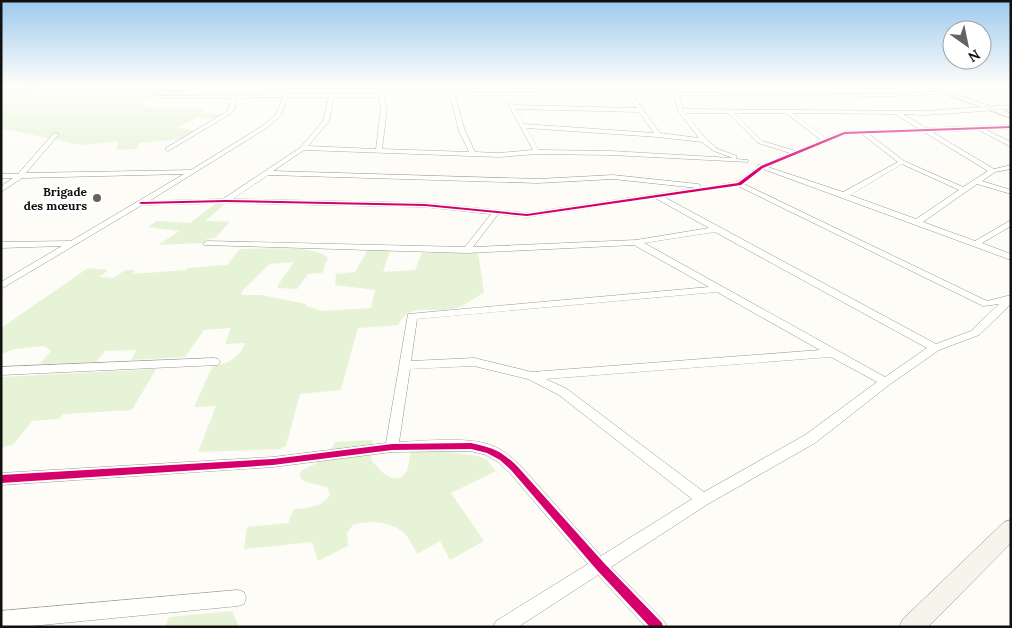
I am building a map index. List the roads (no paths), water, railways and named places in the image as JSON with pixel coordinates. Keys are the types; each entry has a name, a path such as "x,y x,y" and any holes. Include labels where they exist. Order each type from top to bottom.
{"street":[{"path":"168,149 224,115"},
{"path":"1,286 192,172 266,126 278,115"},
{"path":"225,201 303,148 326,121 327,115"},
{"path":"379,151 383,115"},
{"path":"459,115 460,124 472,153"},
{"path":"517,115 537,152"},
{"path":"644,115 658,135"},
{"path":"684,115 704,140 716,150 1011,256"},
{"path":"733,115 760,142 796,154"},
{"path":"791,115 826,141"},
{"path":"901,115 993,171"},
{"path":"524,126 704,140"},
{"path":"141,203 225,201 425,205 527,216 739,184 762,167 844,133 1011,127"},
{"path":"981,128 1011,145"},
{"path":"863,132 902,162 965,190"},
{"path":"1,190 20,176 56,134"},
{"path":"303,148 499,155 537,152 611,153 746,161"},
{"path":"844,195 902,162"},
{"path":"917,222 993,171 1011,167"},
{"path":"1,176 192,172"},
{"path":"268,172 538,180 613,177 712,187"},
{"path":"976,181 1011,192"},
{"path":"739,184 986,304 1009,299"},
{"path":"658,197 935,348"},
{"path":"467,250 496,212"},
{"path":"977,243 1011,222"},
{"path":"207,243 467,250 636,242 716,229"},
{"path":"636,242 717,290 885,382"},
{"path":"1,245 74,243"},
{"path":"392,447 412,316 717,290"},
{"path":"502,627 703,500 810,439 885,382 935,348 975,333 1009,299"},
{"path":"531,376 832,353"},
{"path":"1,371 214,362"},
{"path":"404,365 474,362 531,376 562,392 703,500"},
{"path":"1,479 273,462 392,447 471,446 489,450 503,458 600,566 658,627"},
{"path":"911,627 1011,529"},
{"path":"1,620 238,598"}],"place":[{"name":"Brigade des mœurs","path":"97,198"}]}
